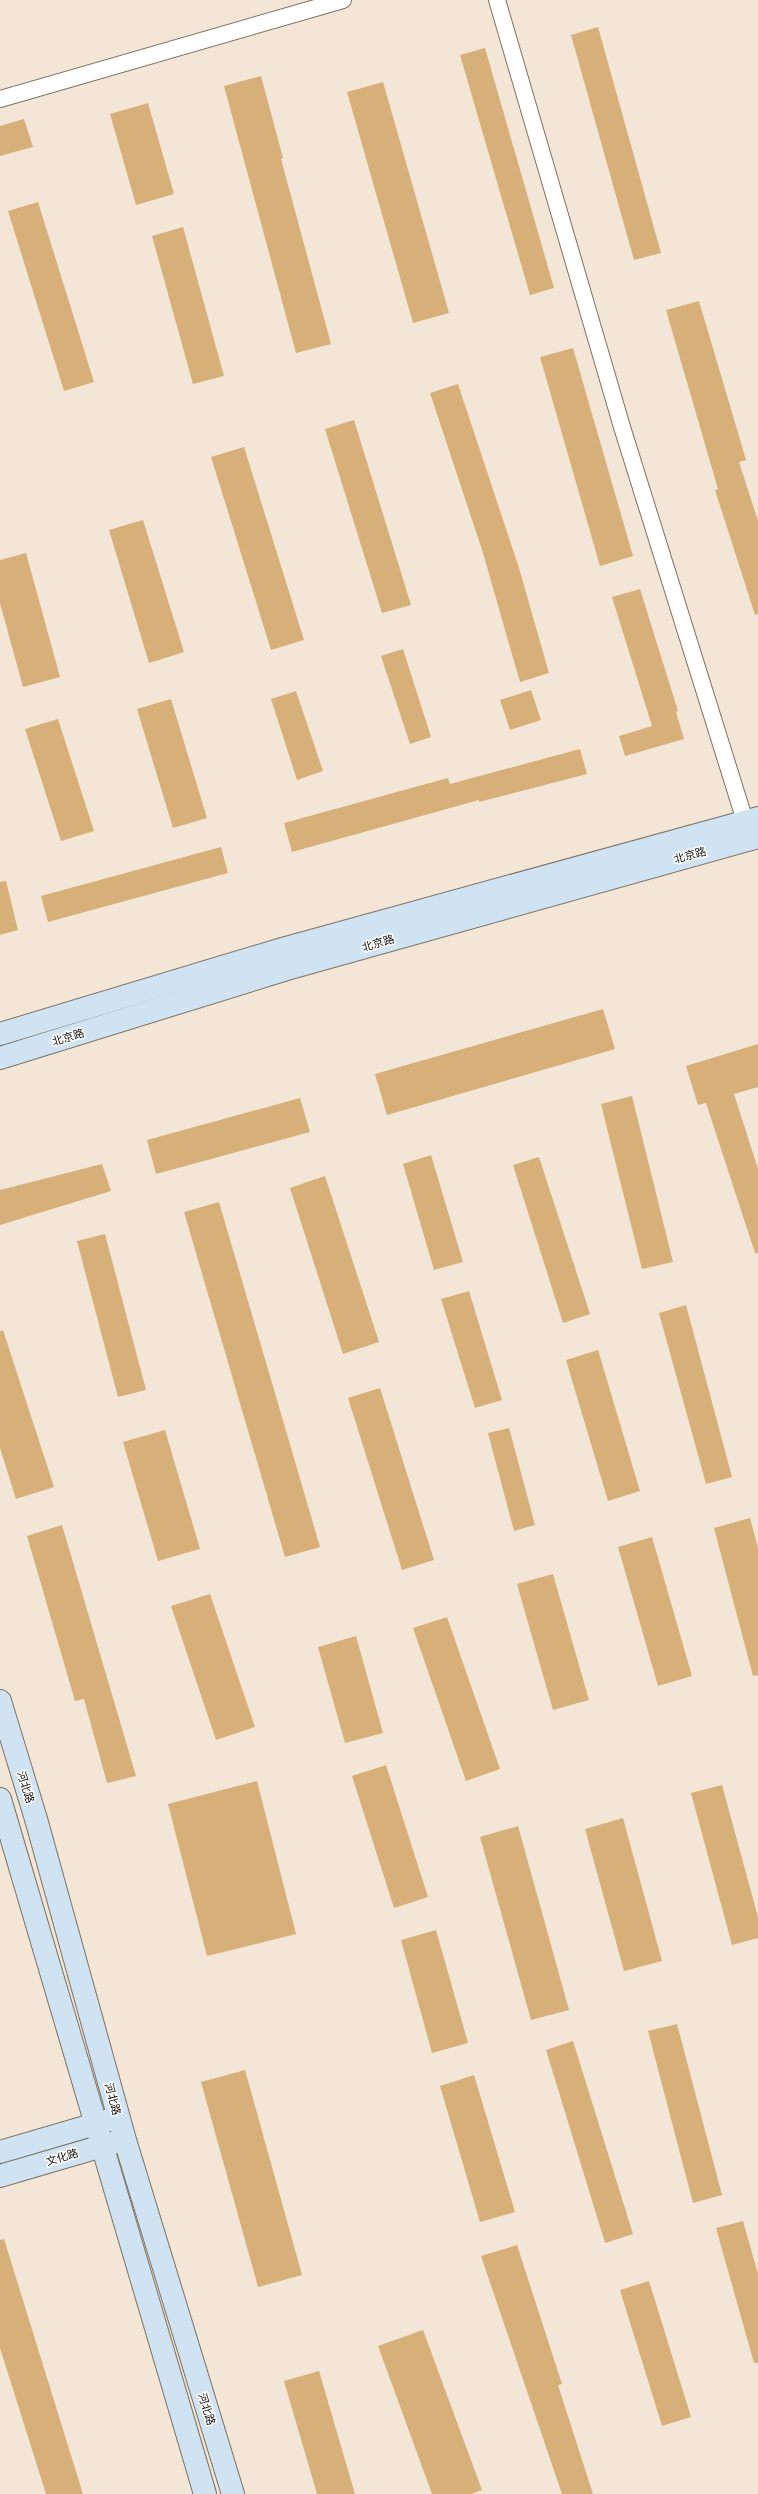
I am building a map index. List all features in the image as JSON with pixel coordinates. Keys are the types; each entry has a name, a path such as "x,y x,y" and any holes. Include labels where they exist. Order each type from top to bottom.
{"street":[{"path":"0,99 343,0"},
{"path":"497,0 622,428 754,825"},
{"name":"北京路","path":"0,1034 282,949 754,825"},
{"name":"北京路","path":"0,1058 754,825"},
{"name":"河北路","path":"0,1701 36,1819 118,2117 233,2494"},
{"path":"0,1800 205,2494"},
{"name":"文化路","path":"0,2152 118,2117"},
{"name":"文化路","path":"0,2176 103,2145 125,2140"}],"building":[{"path":"598,27 661,253 634,260 571,35"},
{"path":"485,48 554,288 530,295 460,55"},
{"path":"261,76 283,158 281,159 331,344 296,353 224,86"},
{"path":"383,82 449,313 413,323 347,92"},
{"path":"148,103 174,194 136,205 110,114"},
{"path":"24,119 33,147 0,156 0,126"},
{"path":"38,202 94,382 64,391 8,211"},
{"path":"183,227 224,376 193,384 152,236"},
{"path":"699,301 746,460 739,462 758,521 758,614 755,615 715,490 718,489 666,310"},
{"path":"573,348 633,556 600,566 540,357"},
{"path":"458,384 519,568 549,673 520,682 483,553 430,393"},
{"path":"354,420 411,605 382,613 325,429"},
{"path":"244,447 304,640 271,650 211,457"},
{"path":"143,520 184,652 149,663 109,530"},
{"path":"26,553 60,677 23,687 0,603 0,560"},
{"path":"640,589 678,711 676,712 684,739 625,756 619,736 652,726 612,597"},
{"path":"403,649 431,737 410,744 381,656"},
{"path":"531,690 541,720 510,730 500,700"},
{"path":"296,691 323,771 297,780 271,699"},
{"path":"171,699 207,818 173,828 137,709"},
{"path":"58,719 94,831 61,841 25,729"},
{"path":"580,749 587,774 479,802 479,800 292,852 284,823 448,778 450,784"},
{"path":"221,847 228,873 48,922 41,896"},
{"path":"6,881 18,930 0,935 0,882"},
{"path":"603,1009 615,1049 387,1115 375,1074"},
{"path":"758,1044 758,1087 734,1094 758,1169 758,1253 755,1253 706,1103 698,1105 686,1066"},
{"path":"632,1096 673,1262 642,1269 601,1104"},
{"path":"300,1098 310,1132 156,1174 147,1140"},
{"path":"431,1155 463,1262 434,1270 403,1164"},
{"path":"539,1157 590,1314 563,1323 513,1165"},
{"path":"102,1164 111,1191 0,1225 0,1190"},
{"path":"325,1176 379,1342 343,1354 290,1188"},
{"path":"219,1202 320,1547 285,1557 184,1212"},
{"path":"105,1234 146,1390 118,1397 77,1241"},
{"path":"469,1291 502,1400 475,1408 441,1299"},
{"path":"686,1305 732,1477 706,1484 659,1313"},
{"path":"3,1330 54,1487 16,1499 0,1448 0,1331"},
{"path":"598,1350 640,1491 608,1501 566,1360"},
{"path":"380,1388 434,1560 402,1570 348,1398"},
{"path":"509,1428 535,1525 514,1531 488,1433"},
{"path":"165,1430 200,1549 158,1561 123,1442"},
{"path":"750,1518 758,1548 758,1675 753,1676 714,1528"},
{"path":"62,1525 136,1776 107,1783 84,1699 75,1701 27,1536"},
{"path":"652,1537 692,1676 658,1686 618,1547"},
{"path":"553,1574 589,1700 553,1710 517,1584"},
{"path":"210,1594 255,1727 216,1740 171,1606"},
{"path":"447,1617 500,1769 466,1781 413,1628"},
{"path":"356,1636 383,1733 345,1743 318,1647"},
{"path":"386,1765 428,1897 394,1908 352,1776"},
{"path":"257,1781 296,1934 207,1956 168,1804"},
{"path":"722,1785 758,1917 758,1938 732,1945 691,1793"},
{"path":"623,1818 662,1961 624,1971 585,1829"},
{"path":"518,1826 569,2010 531,2020 480,1837"},
{"path":"436,1930 468,2043 432,2053 401,1940"},
{"path":"677,2024 722,2195 693,2203 648,2031"},
{"path":"573,2041 633,2234 605,2243 546,2050"},
{"path":"245,2070 302,2275 258,2287 201,2082"},
{"path":"474,2075 515,2212 480,2222 440,2086"},
{"path":"743,2221 758,2274 758,2363 754,2363 716,2228"},
{"path":"4,2239 83,2494 46,2494 0,2348 0,2240"},
{"path":"517,2245 562,2384 558,2385 593,2494 562,2494 481,2256"},
{"path":"649,2281 691,2417 662,2426 620,2290"},
{"path":"423,2330 482,2490 471,2494 432,2494 378,2346"},
{"path":"319,2371 355,2494 317,2494 284,2381"}]}
